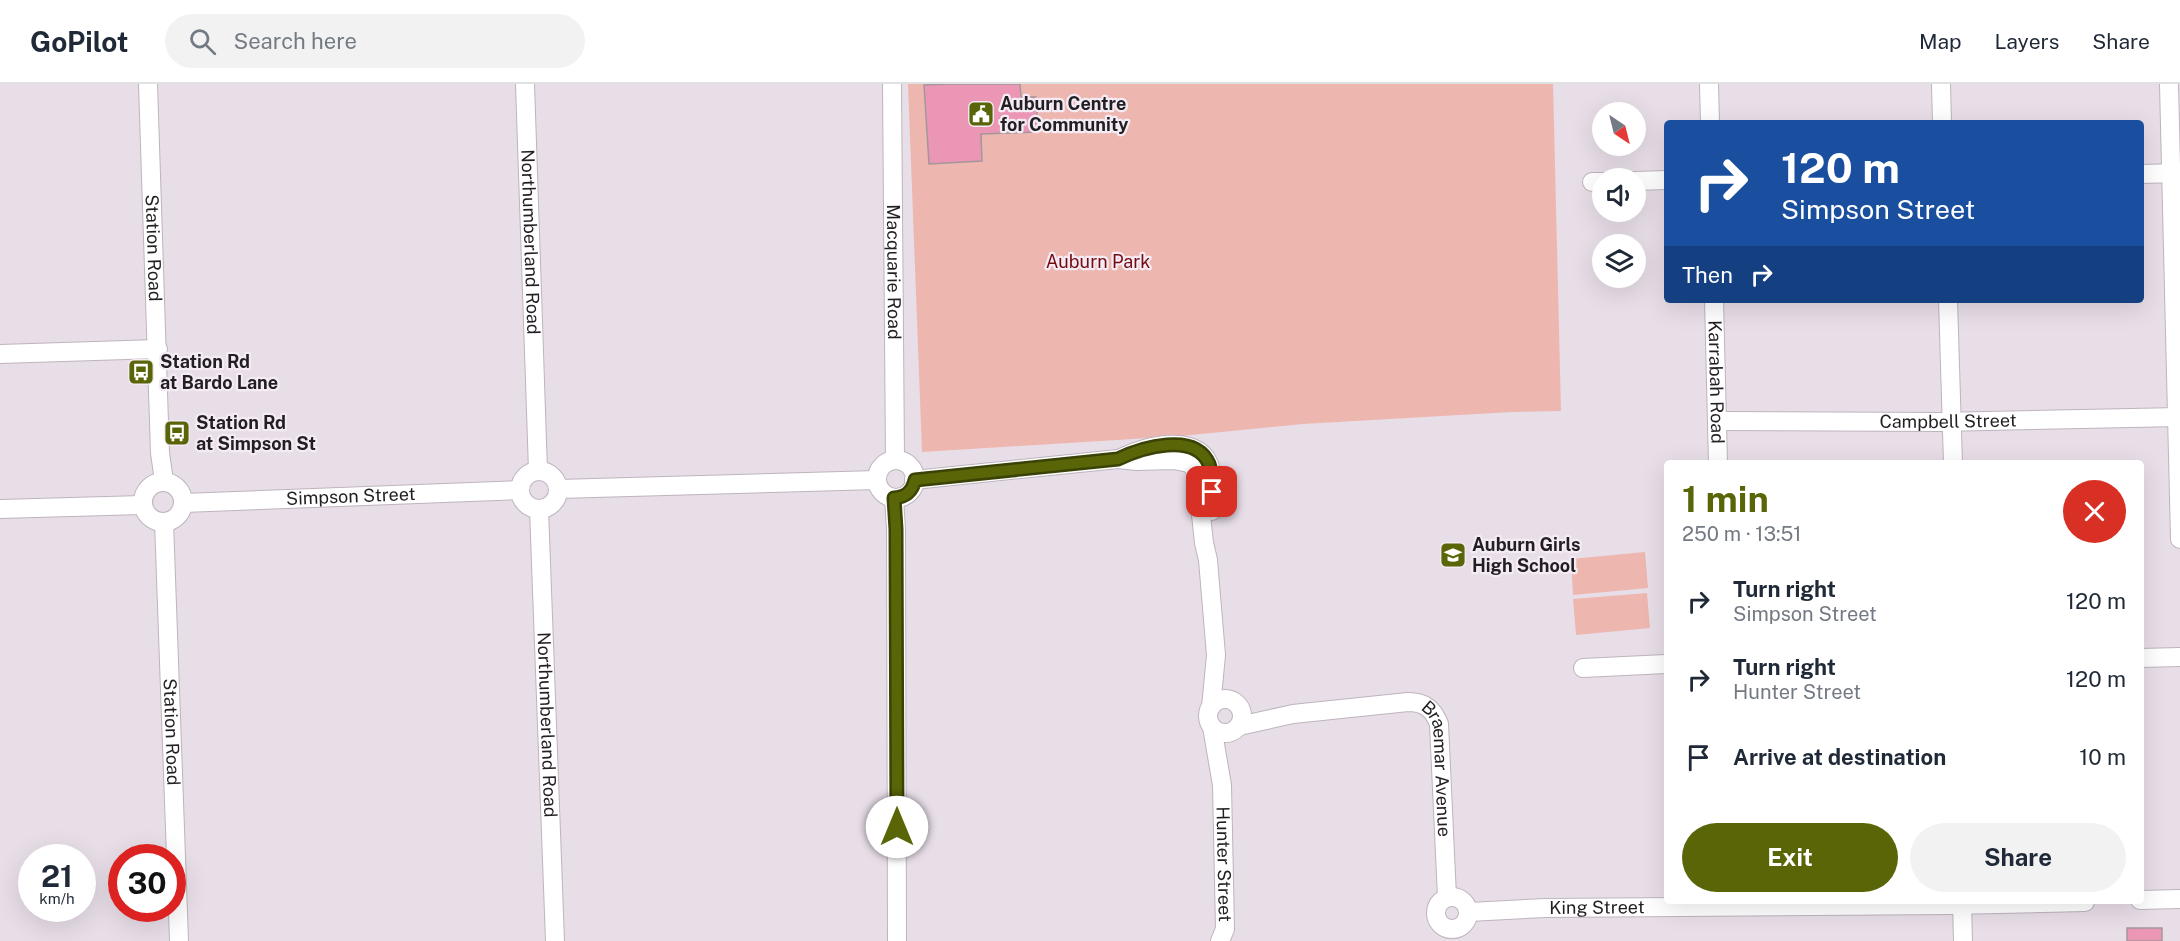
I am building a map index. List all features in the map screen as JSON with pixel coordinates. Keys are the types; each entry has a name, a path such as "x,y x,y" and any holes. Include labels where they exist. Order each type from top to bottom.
{"street":[{"name":"Station Road","path":"148,84 160,453 164,481"},
{"name":"Northumberland Road","path":"525,84 538,471"},
{"name":"Macquarie Road","path":"892,84 895,460"},
{"path":"1709,84 1710,120"},
{"path":"1941,84 1942,120"},
{"path":"2169,84 2176,173 2180,538"},
{"path":"2144,174 2176,173"},
{"path":"1646,181 1664,180"},
{"name":"Karrabah Road","path":"1714,303 1718,460"},
{"path":"1948,303 1953,460"},
{"path":"0,354 158,349"},
{"name":"Campbell Street","path":"1717,421 1952,422 2179,417"},
{"path":"1118,459 1138,450 1158,446 1182,445 1197,450 1209,464 1211,472 1213,544 1208,560"},
{"path":"915,480 1118,459 1174,460 1189,463 1197,476 1208,560 1216,655 1208,717 1212,727 1221,733 1235,729 1242,716 1216,655"},
{"path":"895,460 908,464 915,480 910,491 900,498 884,494 877,480 880,468 885,463 895,460"},
{"path":"538,471 553,478 558,489 551,505 539,509 524,502 520,490 523,480 538,471"},
{"path":"558,489 877,480"},
{"path":"164,481 175,486 183,503 178,514 164,522 150,517 143,505 143,498 150,487 164,481"},
{"name":"Simpson Street","path":"183,503 520,490"},
{"path":"894,498 897,941"},
{"path":"0,509 143,505"},
{"name":"Northumberland Road","path":"539,509 555,941"},
{"name":"Station Road","path":"164,522 179,941"},
{"path":"2144,658 2180,657"},
{"path":"1583,668 1664,664"},
{"path":"1211,706 1220,700 1235,703"},
{"name":"Braemar Avenue","path":"1235,729 1293,714 1419,702 1432,710 1439,724 1447,897"},
{"name":"Braemar Avenue","path":"1235,703 1293,714"},
{"name":"Hunter Street","path":"1212,727 1222,785 1225,929 1220,941"},
{"name":"Hunter Street","path":"1222,785 1235,729"},
{"path":"1447,897 1462,899 1469,912 1463,925 1449,935 1437,917 1437,907 1447,897"},
{"path":"2144,900 2180,899"},
{"name":"King Street","path":"1469,912 1545,908 1879,904"},
{"path":"1962,904 1963,941"}],"green space":[{"name":"Auburn Park","path":"908,84 1553,84 1561,411 1303,424 1181,436 922,452"},
{"path":"1645,552 1648,588 1573,595 1571,559"},
{"path":"1647,593 1650,628 1576,635 1573,599"}],"building":[{"name":"Auburn Centre for Community","path":"1020,84 1021,97 1036,97 1038,132 981,134 982,161 929,164 924,85"},
{"path":"2127,928 2162,928 2162,941 2127,941"}],"place":[{"name":"Auburn Centre for Community","path":"981,114"},
{"name":"Station Rd at Bardo Lane","path":"141,372"},
{"name":"Station Rd at Simpson St","path":"177,433"},
{"name":"Auburn Girls High School","path":"1453,555"}],"route":[{"path":"897,827 894,498 900,498 910,491 915,480 944,479 1118,459 1138,450 1182,445 1197,450 1209,464 1212,492"}]}
